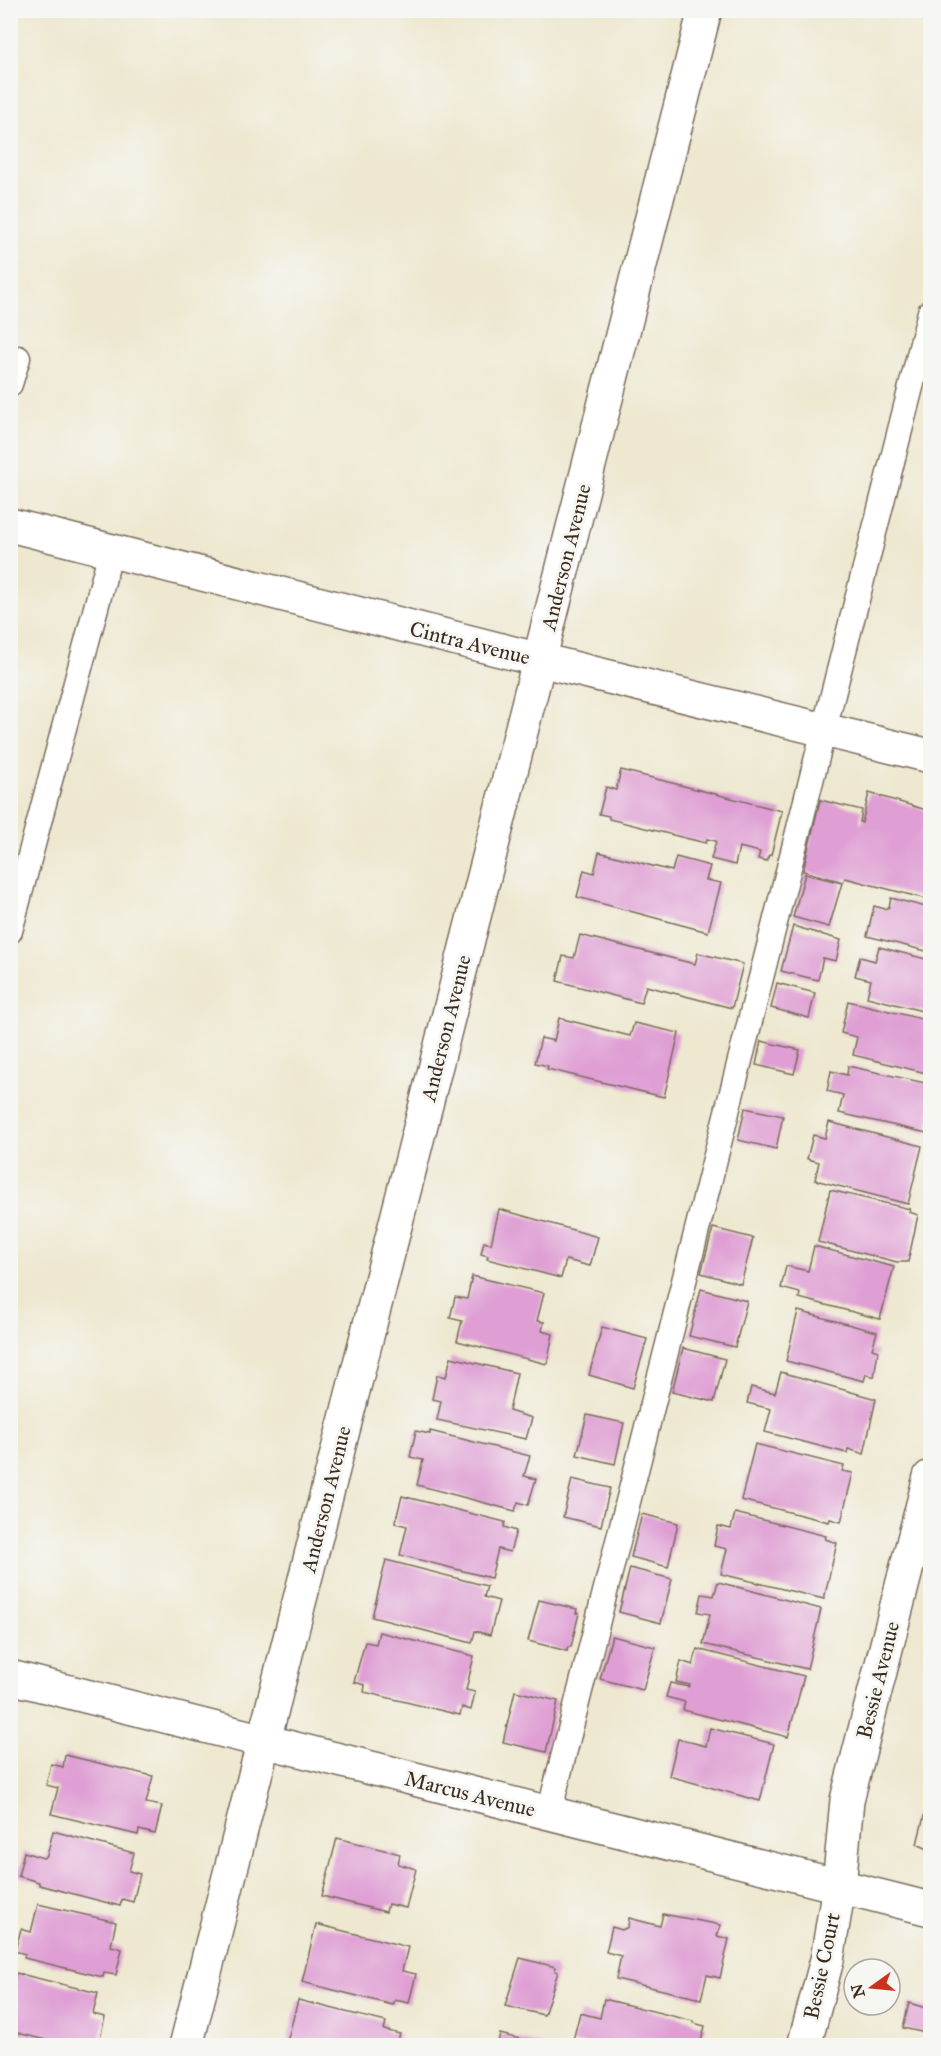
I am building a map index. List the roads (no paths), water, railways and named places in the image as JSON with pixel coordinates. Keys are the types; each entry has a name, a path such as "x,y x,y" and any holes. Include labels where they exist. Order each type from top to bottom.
{"street":[{"name":"Anderson Avenue","path":"186,2046 705,10"},
{"name":"Cintra Avenue","path":"10,525 540,660 930,756"},
{"name":"Bessie Avenue","path":"839,1886 847,1800 930,1477"},
{"name":"Marcus Avenue","path":"10,1677 930,1909"},
{"name":"Bessie Court","path":"804,2046 827,1960 839,1886"}],"lane":[{"path":"549,1813 826,731 930,312"},
{"path":"10,384 18,358"},
{"path":"10,931 111,551"}]}
